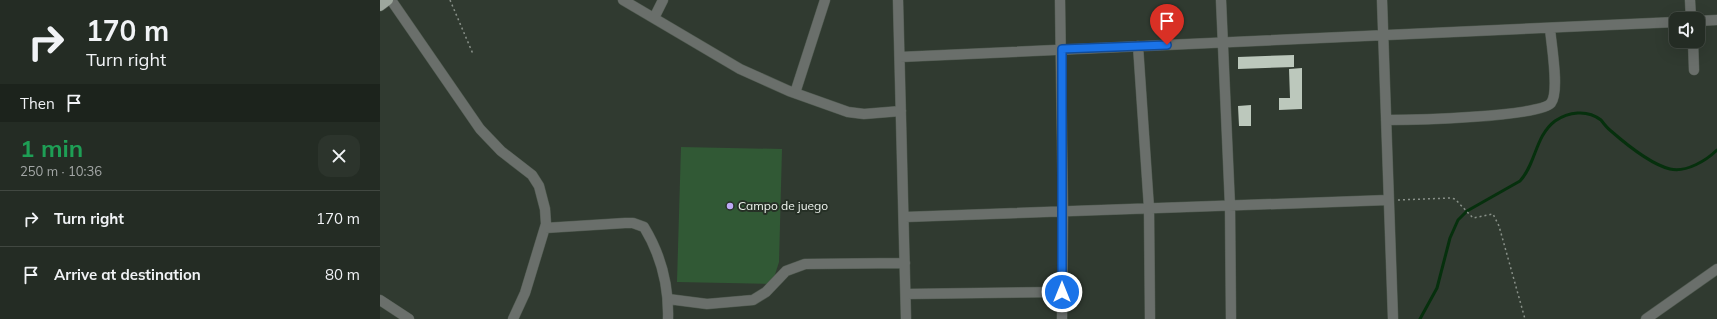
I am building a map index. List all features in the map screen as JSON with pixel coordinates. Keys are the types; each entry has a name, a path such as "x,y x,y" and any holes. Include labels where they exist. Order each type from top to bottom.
{"main road":[{"path":"380,6 388,0"}],"street":[{"path":"391,0 480,129 501,151 532,175 540,186 546,209 545,228 525,293 513,319"},
{"path":"623,0 740,69 795,93 848,112 864,114 901,111"},
{"path":"654,18 662,0"},
{"path":"795,93 825,0"},
{"path":"898,0 905,217 906,319"},
{"path":"1060,0 1062,49 1062,319"},
{"path":"1222,0 1230,206 1231,319"},
{"path":"1382,0 1393,319"},
{"path":"1690,0 1691,12"},
{"path":"1705,21 1717,20"},
{"path":"900,56 1669,22"},
{"path":"1386,120 1435,119 1529,112 1546,107 1551,104 1555,90 1550,28"},
{"path":"1138,46 1148,208 1150,319"},
{"path":"1693,48 1694,70"},
{"path":"905,217 1388,200"},
{"path":"545,228 625,223 633,223 644,227 661,262 668,299 668,319"},
{"path":"668,299 707,304 753,300 766,292 786,271 805,264 905,263"},
{"path":"1646,319 1717,269"},
{"path":"906,294 1062,292"},
{"path":"380,300 408,319"}],"path":[{"path":"450,0 473,54"},
{"path":"1388,200 1451,198 1455,199 1473,218 1493,214 1499,226 1525,319"}],"green space":[{"name":"Campo de juego","path":"681,147 782,149 779,262 772,284 677,282"}],"building":[{"path":"1294,55 1294,67 1238,69 1238,57"},
{"path":"1302,68 1302,109 1279,110 1279,98 1290,98 1289,69"},
{"path":"1251,105 1251,126 1239,126 1238,106"}],"waterway":[{"path":"1420,319 1437,288 1450,238 1458,220 1467,211 1520,181 1529,167 1543,134 1548,127 1560,118 1578,113 1590,114 1601,120 1608,129 1631,148 1662,167 1670,169 1683,169 1696,165 1708,158 1717,150"}],"place":[{"name":"Campo de juego","path":"730,206"}],"route":[{"path":"1062,292 1062,49 1167,45"}]}
